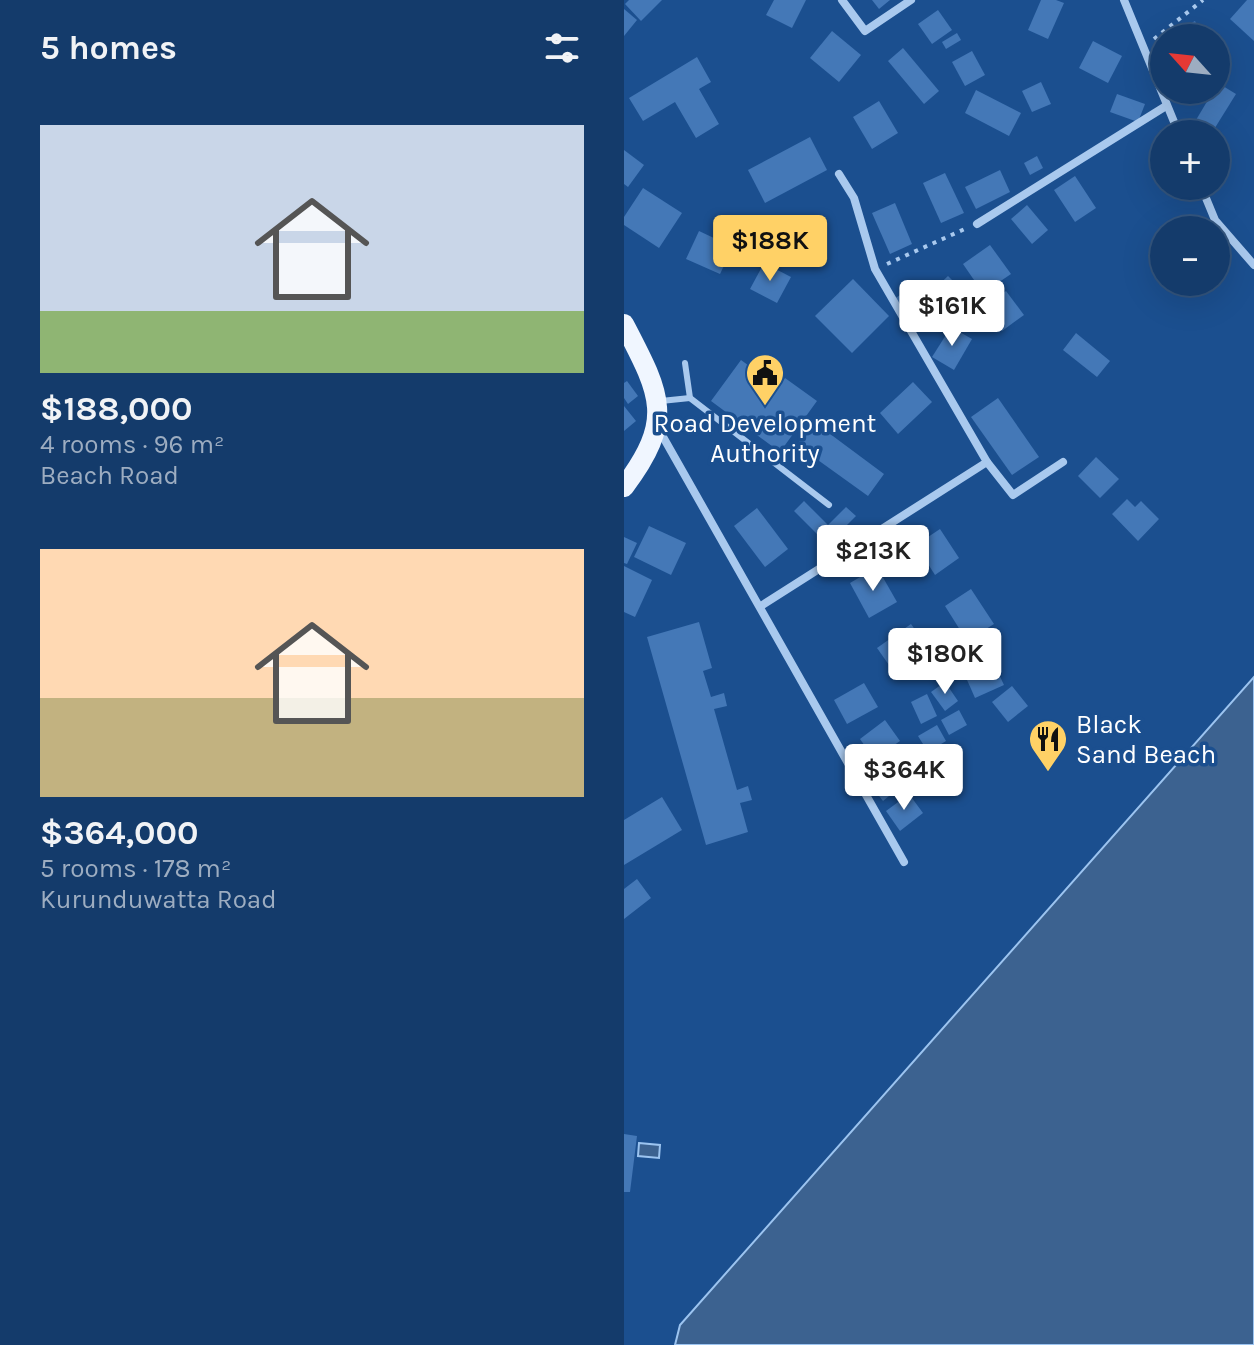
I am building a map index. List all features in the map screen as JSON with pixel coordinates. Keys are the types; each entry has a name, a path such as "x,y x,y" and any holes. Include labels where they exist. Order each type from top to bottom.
{"main road":[{"path":"624,324 658,401 657,426 643,461 624,487"}],"street":[{"path":"842,0 865,31 911,0"},
{"path":"1124,0 1172,120"},
{"path":"977,224 1166,106"},
{"path":"839,174 854,198 875,269 987,462 1013,495 1063,462"},
{"path":"1207,200 1215,220 1254,265"},
{"path":"657,426 904,862"},
{"path":"761,606 987,462"}],"lane":[{"path":"685,363 690,398"},
{"path":"658,401 690,398 829,505"}],"path":[{"path":"1142,46 1203,0"},
{"path":"875,269 977,224"}],"water":[{"path":"1254,677 1254,1345 675,1345 680,1325"},
{"path":"639,1143 660,1145 659,1158 638,1156"}],"building":[{"path":"629,0 662,0 641,21 625,4"},
{"path":"774,0 806,0 792,28 766,15"},
{"path":"872,0 890,0 879,9"},
{"path":"1041,0 1064,3 1048,39 1028,30"},
{"path":"1247,0 1254,0 1254,41 1230,19"},
{"path":"624,9 637,20 624,36"},
{"path":"938,10 952,30 932,44 918,24"},
{"path":"832,31 861,55 839,82 810,58"},
{"path":"957,33 961,40 946,49 942,42"},
{"path":"1093,41 1122,56 1108,83 1079,68"},
{"path":"903,48 939,91 924,104 888,61"},
{"path":"972,51 985,75 965,86 952,62"},
{"path":"697,57 711,82 699,89 719,124 696,138 675,102 643,121 629,98"},
{"path":"1041,82 1051,104 1032,112 1022,91"},
{"path":"976,90 1021,113 1009,136 965,113"},
{"path":"1117,94 1145,104 1138,122 1110,112"},
{"path":"879,101 898,133 872,149 853,117"},
{"path":"1206,104 1230,104 1220,120 1196,120"},
{"path":"810,137 827,170 765,203 748,170"},
{"path":"624,150 644,165 628,187 624,184"},
{"path":"1037,156 1043,168 1030,175 1024,163"},
{"path":"1000,170 1010,192 976,209 965,187"},
{"path":"945,173 964,213 941,223 923,183"},
{"path":"1075,176 1096,208 1075,222 1054,190"},
{"path":"643,188 682,213 659,248 624,225 624,217"},
{"path":"895,203 912,244 890,254 872,213"},
{"path":"1027,205 1048,230 1032,244 1011,219"},
{"path":"699,231 733,247 720,274 686,259"},
{"path":"990,245 1011,274 983,293 963,264"},
{"path":"764,263 791,277 777,303 750,289"},
{"path":"948,276 960,288 939,307 928,295"},
{"path":"853,279 889,316 852,353 815,316"},
{"path":"911,288 930,318 913,329 894,299"},
{"path":"1006,291 1024,315 1002,331 984,307"},
{"path":"951,327 972,339 954,370 932,357"},
{"path":"1076,333 1110,361 1097,377 1063,350"},
{"path":"741,360 778,387 785,378 817,401 780,452 711,401"},
{"path":"627,381 638,396 628,404 624,398 624,383"},
{"path":"913,382 932,402 898,434 880,413"},
{"path":"998,398 1039,457 1012,475 971,417"},
{"path":"624,406 636,421 624,431"},
{"path":"814,422 884,474 868,496 797,445"},
{"path":"1096,457 1119,479 1100,498 1078,476"},
{"path":"1127,499 1135,507 1141,501 1159,519 1138,541 1112,514"},
{"path":"804,501 828,525 846,507 856,516 826,543 794,511"},
{"path":"757,508 788,549 765,567 734,526"},
{"path":"649,526 686,543 671,575 634,557"},
{"path":"940,529 959,558 935,575 916,545"},
{"path":"624,537 637,543 627,564 624,563"},
{"path":"624,566 652,580 635,617 624,612"},
{"path":"877,567 897,602 869,618 850,583"},
{"path":"971,589 994,624 967,641 945,606"},
{"path":"699,622 712,668 703,671 711,697 724,693 727,706 714,709 737,790 748,786 752,800 740,803 748,832 706,845 647,637"},
{"path":"911,624 930,651 896,675 877,648"},
{"path":"992,660 1004,685 975,698 964,673"},
{"path":"945,682 958,701 945,711 931,692"},
{"path":"864,683 878,707 847,724 834,700"},
{"path":"1012,686 1028,706 1008,722 992,702"},
{"path":"927,694 937,716 921,724 911,702"},
{"path":"959,710 967,725 949,735 941,720"},
{"path":"885,720 900,741 874,759 860,739"},
{"path":"937,725 946,741 928,752 918,736"},
{"path":"887,768 901,786 883,801 869,783"},
{"path":"909,794 923,813 900,831 886,811"},
{"path":"662,797 682,830 624,865 624,820"},
{"path":"637,879 651,898 624,919 624,889"},
{"path":"624,1134 637,1136 630,1192 624,1192"}],"place":[{"name":"Road Development Authority","path":"765,407"},
{"name":"Black Sand Beach","path":"1048,773"}]}
